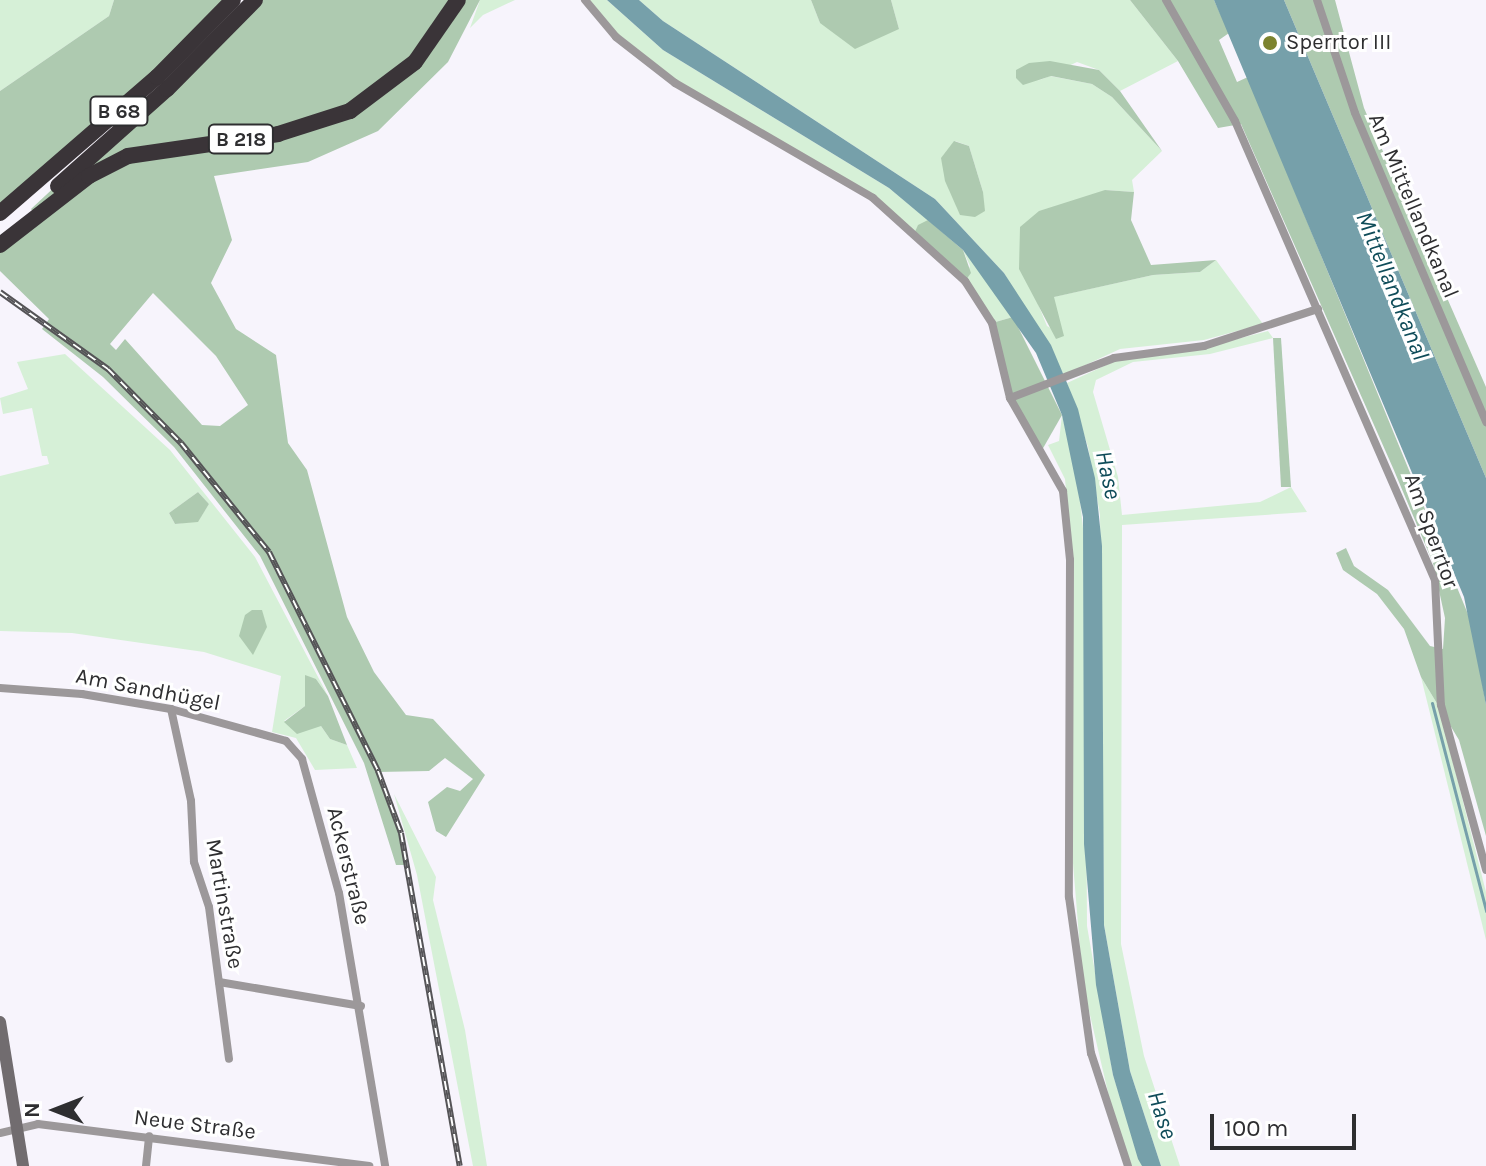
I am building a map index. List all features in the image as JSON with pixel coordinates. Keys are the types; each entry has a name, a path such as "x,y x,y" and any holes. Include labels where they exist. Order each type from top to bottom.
{"highway":[{"name":"B 68","path":"0,234 167,89 255,0"},
{"name":"B 218","path":"0,245 89,176 128,156 278,134 350,111 415,62 458,0"},
{"name":"B 68","path":"0,213 157,77 232,1"}],"main road":[{"path":"0,1022 23,1166"}],"street":[{"path":"585,0 616,37 675,83 873,198 927,245 980,299 992,323 1010,398 1063,491 1070,560 1069,897 1091,1053 1128,1166"},
{"name":"Am Sperrtor","path":"1166,0 1235,121 1435,580 1441,705 1486,870"},
{"name":"Am Mittellandkanal","path":"1317,0 1355,113 1486,422"},
{"path":"1010,398 1042,389 1134,353 1204,346 1264,330 1318,309"},
{"name":"Am Sandhügel","path":"0,688 82,694 171,709 286,741"},
{"name":"Martinstraße","path":"171,709 191,801 194,862 209,907 229,1059"},
{"name":"Ackerstraße","path":"286,741 302,759 339,893 361,1006 385,1166"},
{"path":"219,982 361,1006"},
{"name":"Neue Straße","path":"0,1133 38,1124 369,1166"},
{"path":"146,1166 149,1136"}],"green space":[{"path":"0,0 114,0 109,16 0,91"},
{"path":"114,0 232,0 0,213 0,91 109,16"},
{"path":"255,0 480,0 448,62 378,131 308,162 214,176 232,240 211,283 236,329 276,355 288,443 307,470 347,617 374,672 406,715 433,719 485,775 446,837 436,831 428,802 447,787 460,791 473,779 445,758 429,771 378,772 401,833 407,865 396,865 364,763 260,556 174,447 103,377 42,329 49,319 0,271 0,245 36,216 31,209","holes":["153,293 216,356 248,405 220,426 202,425 125,339 116,350 110,344"]},
{"path":"480,0 515,0 483,15 470,28"},
{"path":"585,0 607,0 663,50 889,188 928,220 914,234 873,198 675,83 616,37"},
{"path":"639,0 811,0 820,23 899,29 891,0 1130,0 1178,61 1120,91 1099,70 1077,62 1037,81 1050,76 1092,84 1112,97 1162,151 1132,180 1134,192 1105,190 1038,304 1047,326 1063,335 1053,297 1153,275 1200,272 1216,260 1263,324 1204,340 1120,349 1064,375 1004,273 935,199 663,21","holes":["955,141 969,146 983,192"]},
{"path":"811,0 891,0 899,29 855,49 820,23"},
{"path":"1130,0 1214,0 1229,33 1219,40 1237,82 1248,77 1472,624 1486,705 1486,836 1459,740 1421,677 1404,629 1377,594 1343,570 1336,553 1346,548 1354,566 1388,590 1430,646 1443,649 1445,618 1433,563 1393,468 1241,124 1218,128 1178,61"},
{"path":"1284,0 1335,0 1364,108 1486,387 1486,478"},
{"path":"1050,61 1099,70 1120,91 1162,151 1112,97 1092,84 1051,76 1023,85 1016,78 1016,70 1029,63"},
{"path":"954,141 969,146 983,192 985,211 975,217 960,215 945,181 941,158"},
{"path":"1105,190 1134,192 1131,220 1151,265 1216,260 1200,272 1153,275 1054,297 1064,336 1056,339 1019,269 1020,227 1039,211"},
{"path":"928,220 963,250 971,273 965,281 914,234 918,225"},
{"path":"963,250 1013,317 992,323 965,281 970,266"},
{"path":"1013,317 1062,415 1042,450 1015,409 992,323"},
{"path":"1268,331 1273,338 1210,354 1133,362 1096,380 1093,392 1118,477 1122,515 1260,502 1291,487 1307,512 1122,525 1121,944 1144,1056 1180,1166 1161,1166 1130,1071 1104,925 1100,515 1088,447 1067,383 1126,356 1206,347"},
{"path":"1273,338 1281,338 1291,487 1281,487"},
{"path":"65,354 170,450 255,557 328,696 316,679 305,706 284,721 321,726 330,739 347,745 357,768 315,770 296,738 272,732 281,676 204,652 72,633 0,631 0,476 49,464 47,456 42,456 32,408 3,414 0,398 28,389 17,362","holes":["198,492 209,504 198,521 175,524 169,513"]},
{"path":"1062,415 1078,481 1085,547 1087,926 1113,1075 1142,1166 1132,1166 1114,1118 1083,985 1071,839 1072,553 1065,479 1048,445 1059,441"},
{"path":"198,492 209,504 198,522 175,524 169,513"},
{"path":"252,610 262,610 267,627 253,655 239,636 245,615"},
{"path":"305,675 316,679 328,696 347,745 330,739 321,726 297,734 284,722 305,706"},
{"path":"1421,677 1439,707 1486,892 1486,940"},
{"path":"394,794 436,877 433,900 465,1030 487,1166 473,1166 417,875"}],"water":[{"path":"607,0 639,0 663,21 935,199 1004,273 1051,345 1078,409 1095,478 1102,546 1104,925 1130,1071 1161,1166 1142,1166 1138,1159 1113,1075 1096,985 1084,844 1083,517 1062,415 1036,353 963,250 889,188 663,50"},
{"name":"Mittellandkanal","path":"1214,0 1284,0 1486,478 1486,705 1464,597"}],"waterway":[{"path":"1432,703 1486,911"}],"railway":[{"path":"0,292 108,369 181,443 269,552 378,771 401,833 460,1166"}],"place":[{"name":"Sperrtor III","path":"1270,43"}],"water label":[{"name":"Hase","path":"1108,475"},
{"name":"Hase","path":"1162,1115"}]}
